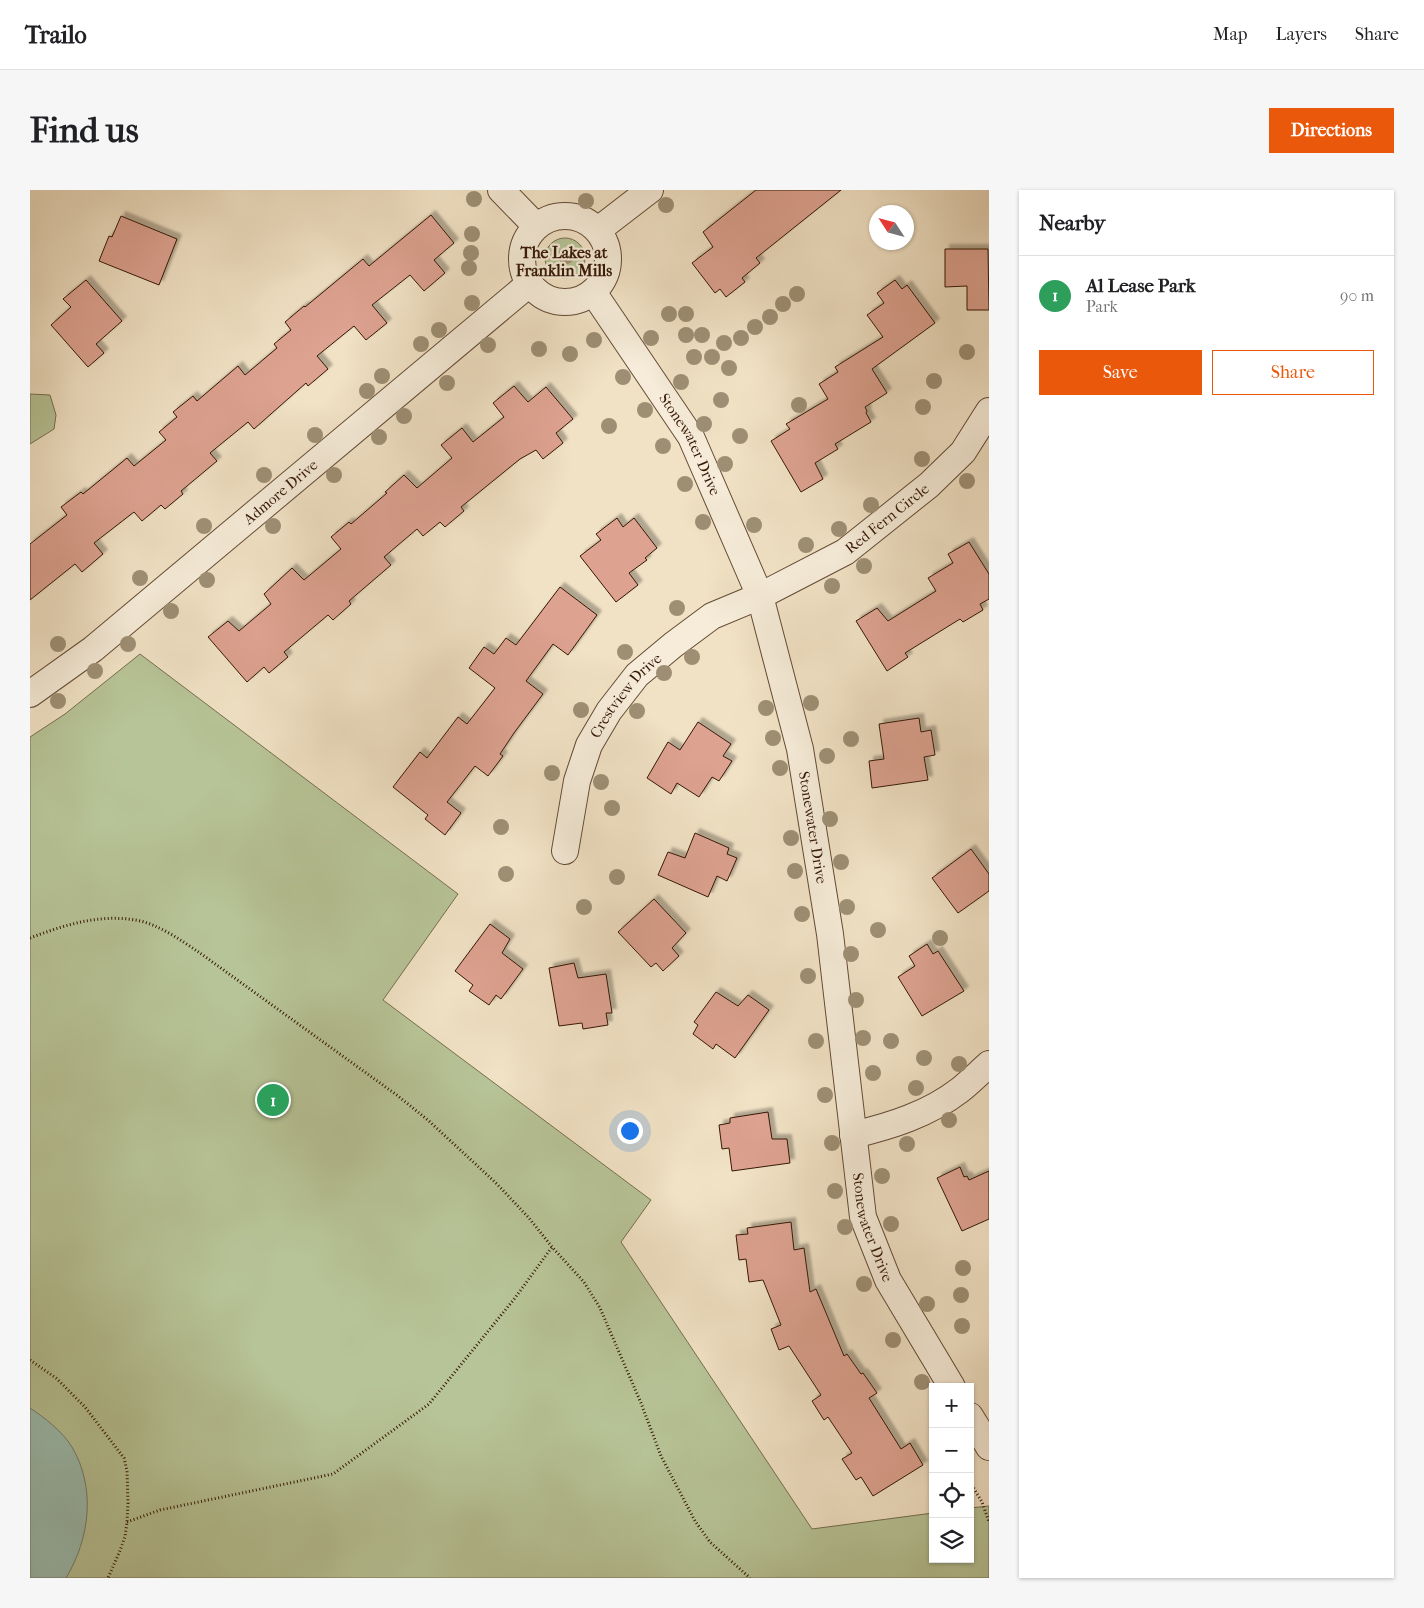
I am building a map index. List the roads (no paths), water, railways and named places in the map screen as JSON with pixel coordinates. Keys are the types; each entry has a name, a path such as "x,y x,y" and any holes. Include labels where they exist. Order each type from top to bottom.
{"street":[{"path":"501,190 536,226"},
{"path":"598,230 650,190"},
{"path":"568,215 585,220 598,230 607,245 608,262 604,279 593,292 577,301 559,302 542,296 529,284 522,269 521,253 526,238 536,226 551,217 568,215"},
{"name":"Admore Drive","path":"30,694 93,649 529,284"},
{"name":"Stonewater Drive","path":"593,292 691,438 760,596 800,749 830,934 863,1217 888,1280 950,1383"},
{"name":"Red Fern Circle","path":"760,596 845,552 922,491 963,452 989,411"},
{"name":"Crestview Drive","path":"565,850 577,781 589,745 609,711 637,675 673,645 712,616 760,596"},
{"path":"853,1135 906,1120 938,1105 961,1090 989,1064"},
{"path":"974,1423 989,1447"}],"water":[{"path":"30,1408 53,1425 68,1441 80,1463 85,1479 87,1513 85,1530 74,1563 66,1578 30,1578"}],"place":[{"name":"Al Lease Park","path":"273,1100"}],"district":[{"name":"The Lakes at Franklin Mills","path":"564,261"}]}
